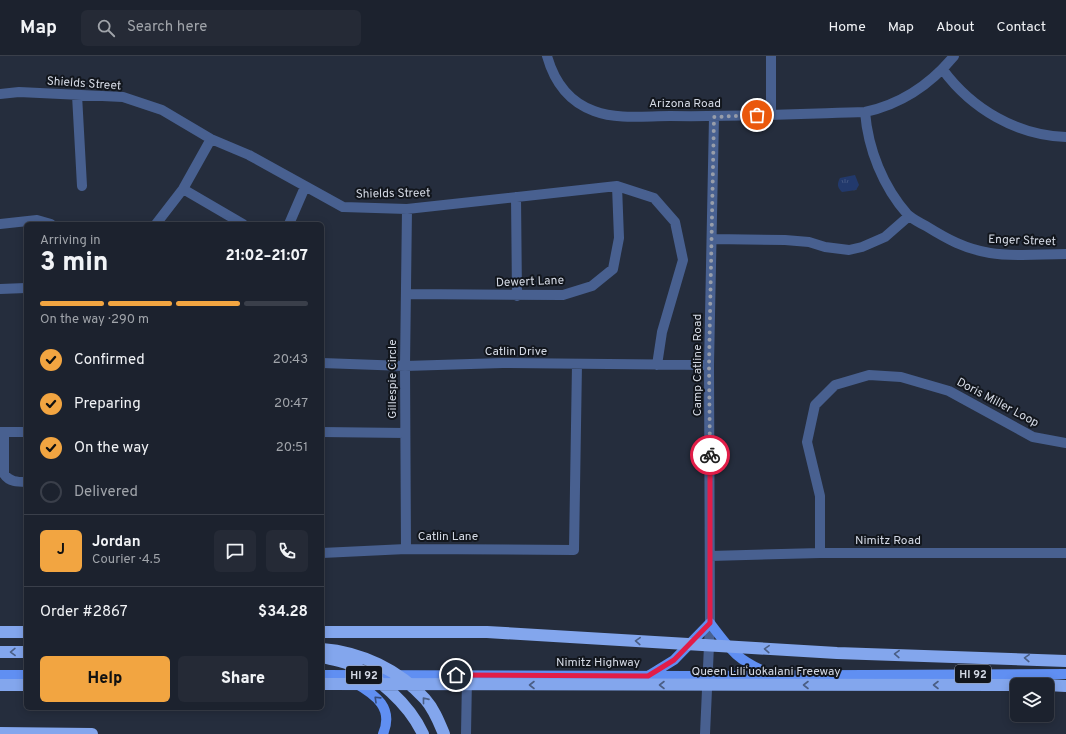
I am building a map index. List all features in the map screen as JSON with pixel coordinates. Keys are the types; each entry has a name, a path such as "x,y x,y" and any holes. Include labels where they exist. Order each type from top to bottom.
{"highway":[{"path":"0,632 24,632"},
{"path":"324,632 487,632 837,653 1066,661"},
{"path":"324,649 353,654 374,662 393,672 426,700 444,734"},
{"path":"0,652 24,652"},
{"path":"324,658 347,664 369,676 389,691 407,709 423,734"},
{"name":"Queen Liliʻuokalani Freeway","path":"324,684 1010,686"},
{"path":"0,685 24,685"},
{"path":"1054,686 1066,686"},
{"path":"0,733 92,734"}],"main road":[{"path":"648,676 674,660 710,623 731,651 749,665 773,676"},
{"name":"Nimitz Highway","path":"324,675 773,676 1066,674"},
{"path":"0,675 24,675"},
{"path":"341,675 364,688 377,698 383,705 388,719 383,734"}],"street":[{"name":"Arizona Road","path":"547,56 556,80 563,90 582,106 594,111 619,116 714,117 865,112 883,108 927,85 943,70 954,56"},
{"path":"771,56 771,115"},
{"path":"943,70 976,105 989,114 1033,132 1066,137"},
{"name":"Shields Street","path":"0,94 20,92 123,98 162,110 211,139 248,155 343,207 407,209 617,186 654,198 675,222 683,260 662,332 657,365"},
{"path":"77,95 82,186"},
{"name":"Enger Street","path":"865,112 867,130 882,175 909,216 948,240 969,248 1002,254 1066,254"},
{"name":"Camp Catline Road","path":"705,734 710,623 709,365 714,117"},
{"path":"158,222 183,189 211,139"},
{"name":"Dewert Lane","path":"406,294 517,296 563,295 592,286 613,269 619,238 617,186"},
{"path":"290,222 305,187"},
{"path":"183,189 240,222"},
{"path":"516,197 517,296"},
{"name":"Gillespie Circle","path":"406,549 405,366 407,209"},
{"path":"712,239 785,240 809,242 837,250 849,250 862,247 885,237 909,216"},
{"path":"0,224 37,220 44,222"},
{"path":"0,288 24,288"},
{"name":"Catlin Drive","path":"324,363 405,366 503,363 709,365"},
{"name":"Catlin Lane","path":"324,553 406,549 574,550 577,364"},
{"name":"Doris Miller Loop","path":"820,553 820,496 807,442 815,405 835,385 869,375 901,377 949,391 1034,437 1066,443"},
{"path":"24,432 2,433 4,474 7,478 15,482 24,482"},
{"path":"324,432 406,433"},
{"name":"Nimitz Road","path":"710,556 820,553 1066,553"},
{"path":"466,734 467,675"}],"green space":[{"path":"855,175 859,185 856,190 842,192 838,185 840,178"}],"way so far":[{"path":"710,455 709,365 714,117 757,115"}],"route":[{"path":"456,675 648,676 674,660 710,623 710,455"}]}
